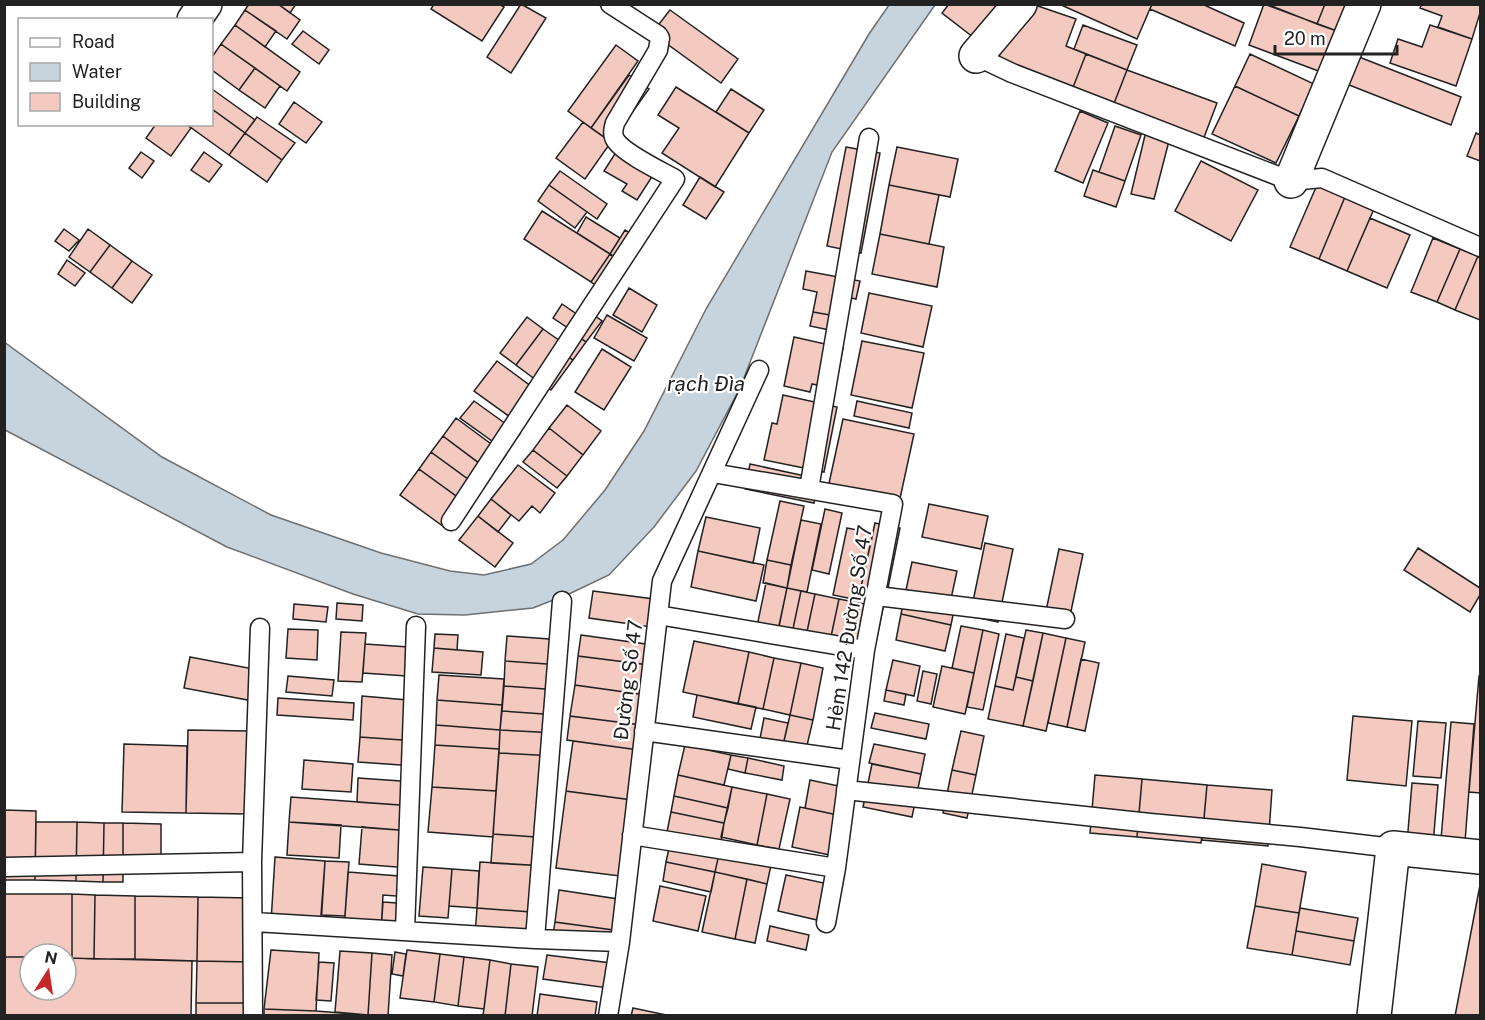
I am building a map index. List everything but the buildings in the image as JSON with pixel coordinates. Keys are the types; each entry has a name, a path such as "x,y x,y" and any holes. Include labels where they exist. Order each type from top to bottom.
{"street":[{"path":"195,18 205,4"},
{"path":"976,56 1020,4"},
{"path":"1291,181 1364,4"},
{"path":"1374,1016 1393,848 1480,857"}],"lane":[{"path":"451,521 675,179 628,151 616,142 612,132 658,50 660,38 610,4"},
{"path":"976,56 1012,73 1291,181 1322,178 1480,247"},
{"path":"713,473 809,489 869,138"},
{"name":"Đường Số 47","path":"608,1016 620,942 662,581 759,370"},
{"name":"Hẻm 142 Đường Số 47","path":"809,489 892,504 866,650 836,868 826,923"},
{"path":"877,596 1065,620"},
{"path":"535,939 562,601"},
{"path":"658,615 866,650"},
{"path":"405,931 416,626"},
{"path":"253,1016 252,862 260,627"},
{"name":"Hẻm 142 Đường Số 47","path":"645,731 850,760"},
{"path":"846,790 1393,848"},
{"path":"632,835 836,868"},
{"path":"4,867 252,862"},
{"path":"253,922 620,942"}],"water":[{"name":"rạch Đìa","path":"889,5 935,5 832,152 740,388 696,471 654,527 609,575 533,608 465,615 418,614 353,594 227,547 5,430 4,342 162,457 271,515 381,553 450,571 484,575 531,564 563,540 605,490 644,431 706,309 869,34"}]}
